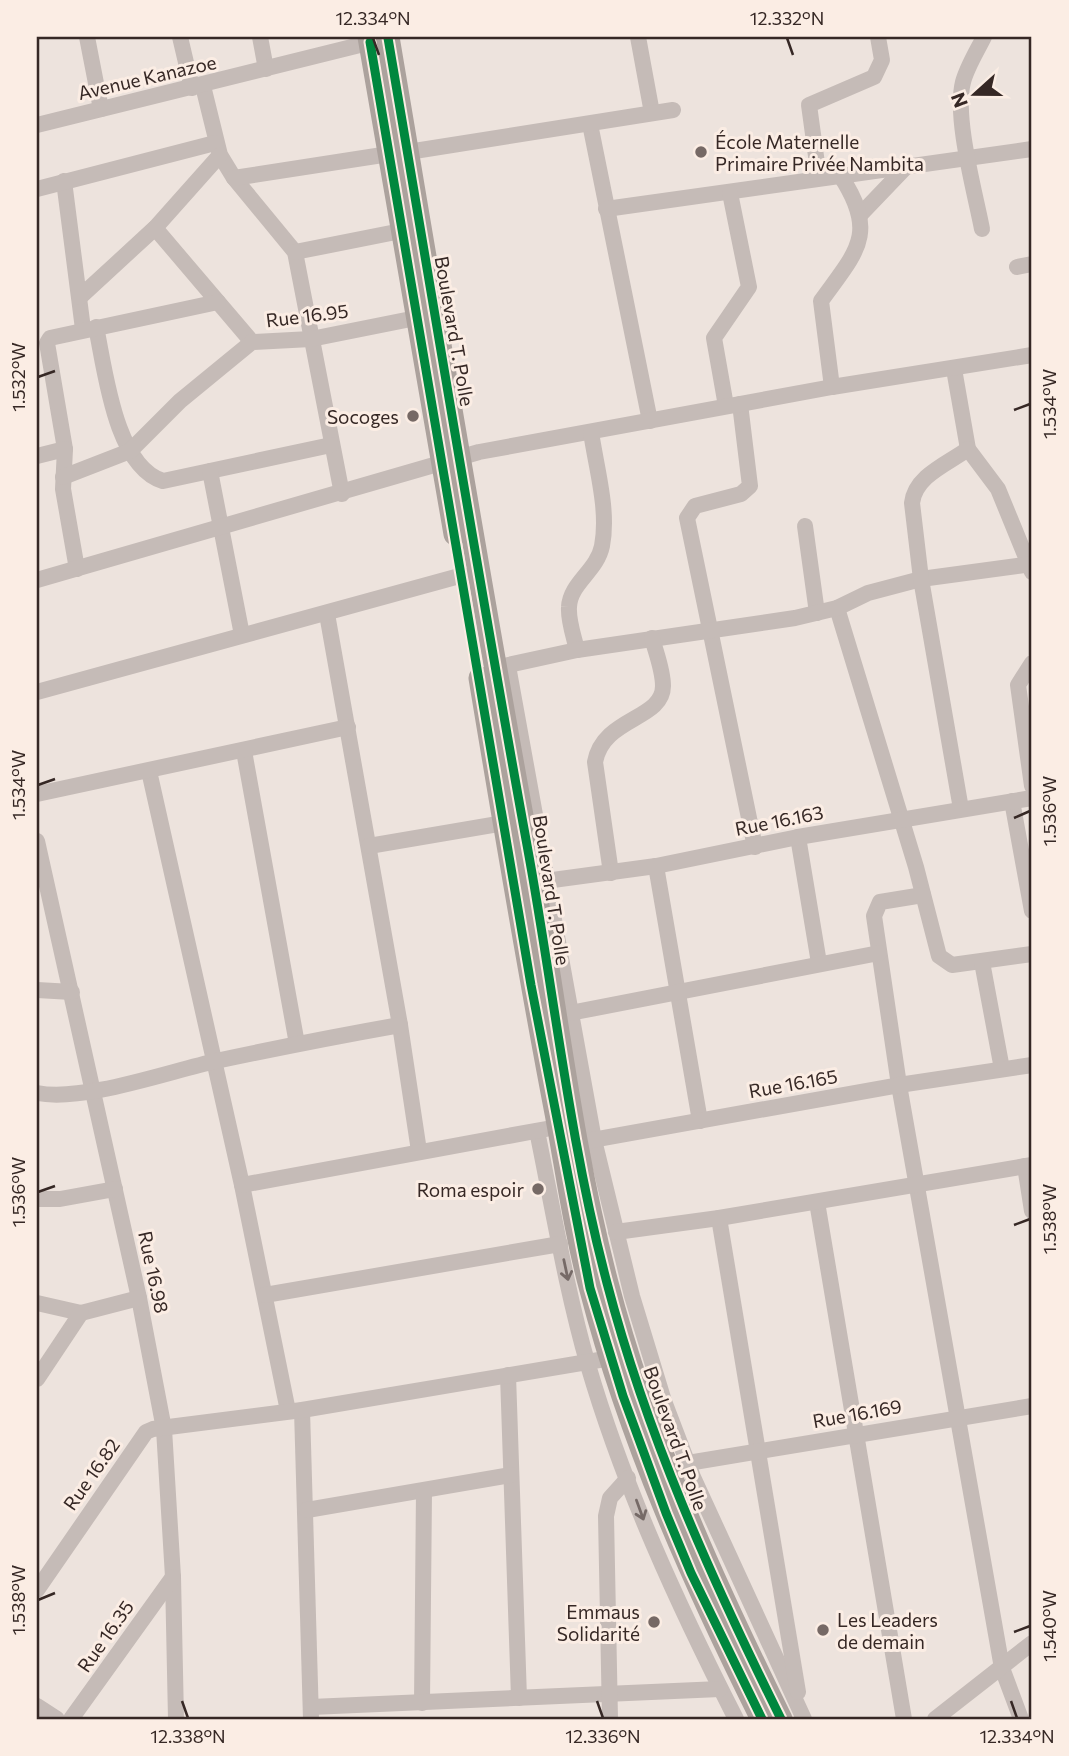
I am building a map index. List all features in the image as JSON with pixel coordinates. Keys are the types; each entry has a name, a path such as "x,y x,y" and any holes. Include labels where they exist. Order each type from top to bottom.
{"highway":[{"name":"Boulevard T. Polle","path":"381,38 451,461 463,575 504,823 532,883"},
{"name":"Boulevard T. Polle","path":"399,153 401,231 416,318 501,667 566,1137 590,1288 644,1455 691,1573 762,1719"},
{"name":"Boulevard T. Polle","path":"566,1137 607,1283 663,1459 703,1556 795,1717"}],"street":[{"path":"87,37 101,109"},
{"path":"180,37 217,149 234,178 295,252 342,494"},
{"path":"260,37 265,69"},
{"path":"638,37 652,113"},
{"path":"819,178 809,105 874,77 882,60 878,37"},
{"path":"982,229 968,159 961,102 963,82 984,37"},
{"name":"Avenue Kanazoe","path":"37,125 198,87 381,38"},
{"path":"234,178 673,110"},
{"path":"590,124 650,421"},
{"path":"37,189 217,149"},
{"path":"80,297 155,228 217,149"},
{"path":"606,209 1032,149"},
{"path":"860,215 905,167"},
{"path":"832,387 821,301 854,257 861,240 860,215 840,175"},
{"path":"64,181 80,297 115,415 130,451 149,474 163,481 331,445"},
{"path":"730,193 750,287 714,338 733,405 750,486 741,494 695,506 687,513 755,847"},
{"path":"155,228 252,342"},
{"path":"295,252 401,231"},
{"path":"77,569 62,477 65,449 43,370 50,338 218,302"},
{"name":"Rue 16.95","path":"130,451 180,401 252,342 311,339 416,318"},
{"path":"37,580 451,461 733,405 1032,355"},
{"path":"501,667 577,650 817,613 837,608 868,593 921,579 1031,567 999,489 968,449 954,369"},
{"path":"577,650 569,607 578,584 592,571 600,557 603,542 591,432"},
{"path":"37,456 65,449"},
{"path":"961,809 921,579 912,503 913,491 919,482 968,449"},
{"path":"62,477 130,451"},
{"path":"210,471 242,635"},
{"path":"804,526 817,613"},
{"path":"37,692 463,575"},
{"path":"837,608 939,956 952,965 1032,954"},
{"path":"327,614 400,1025 419,1152"},
{"path":"611,873 595,762 598,747 606,736 654,707 660,698 662,678 652,638"},
{"path":"1032,663 1018,685 1032,786"},
{"path":"37,794 348,727"},
{"path":"244,751 297,1044"},
{"path":"149,771 265,1295 295,1410 307,1510 311,1713 422,1703 720,1689"},
{"name":"Rue 16.163","path":"532,883 656,866 798,837 1032,798"},
{"path":"1012,801 1032,911"},
{"path":"369,846 504,823"},
{"path":"798,837 819,963"},
{"name":"Rue 16.98","path":"37,841 40,876 72,992 94,1090 139,1297 163,1429 173,1577 176,1719"},
{"path":"656,866 699,1121"},
{"path":"532,883 570,1013 560,1244 587,1362 653,1546 736,1719"},
{"path":"923,895 880,902 875,908 879,953 1002,1668 1021,1719"},
{"path":"570,1013 879,953"},
{"path":"982,962 1002,1069"},
{"path":"37,990 72,992"},
{"path":"37,1093 57,1095 94,1090 215,1061 400,1025"},
{"name":"Rue 16.165","path":"242,1185 419,1152 699,1121 900,1085 1032,1065"},
{"path":"566,1137 616,1232 644,1341 688,1463 795,1717"},
{"path":"616,1232 719,1218 1029,1166 1032,1211"},
{"path":"37,1199 85,1196 115,1189"},
{"path":"817,1202 904,1719"},
{"path":"719,1218 758,1452 795,1717"},
{"path":"265,1295 560,1244"},
{"path":"37,1303 81,1313 139,1297"},
{"path":"37,1379 81,1313"},
{"path":"163,1429 611,1358"},
{"path":"508,1375 519,1698"},
{"name":"Rue 16.169","path":"688,1463 1032,1406"},
{"name":"Rue 16.82","path":"37,1590 43,1566 146,1432 163,1429"},
{"path":"307,1510 511,1475"},
{"path":"610,1719 606,1516 610,1498 628,1478"},
{"path":"422,1703 424,1492"},
{"name":"Rue 16.35","path":"71,1719 173,1577"},
{"path":"935,1719 1032,1643"},
{"path":"37,1706 57,1719"}],"cycle path":[{"path":"388,38 537,900 572,1120 594,1229 623,1340 661,1451 730,1613 781,1719"},
{"path":"370,42 531,985 590,1288 623,1396 666,1513 691,1573 762,1719"}],"place":[{"name":"École Maternelle Primaire Privée Nambita","path":"701,152"},
{"name":"Socoges","path":"413,416"},
{"name":"Roma espoir","path":"538,1189"},
{"name":"Emmaus Solidarité","path":"654,1622"},
{"name":"Les Leaders de demain","path":"823,1630"}]}
